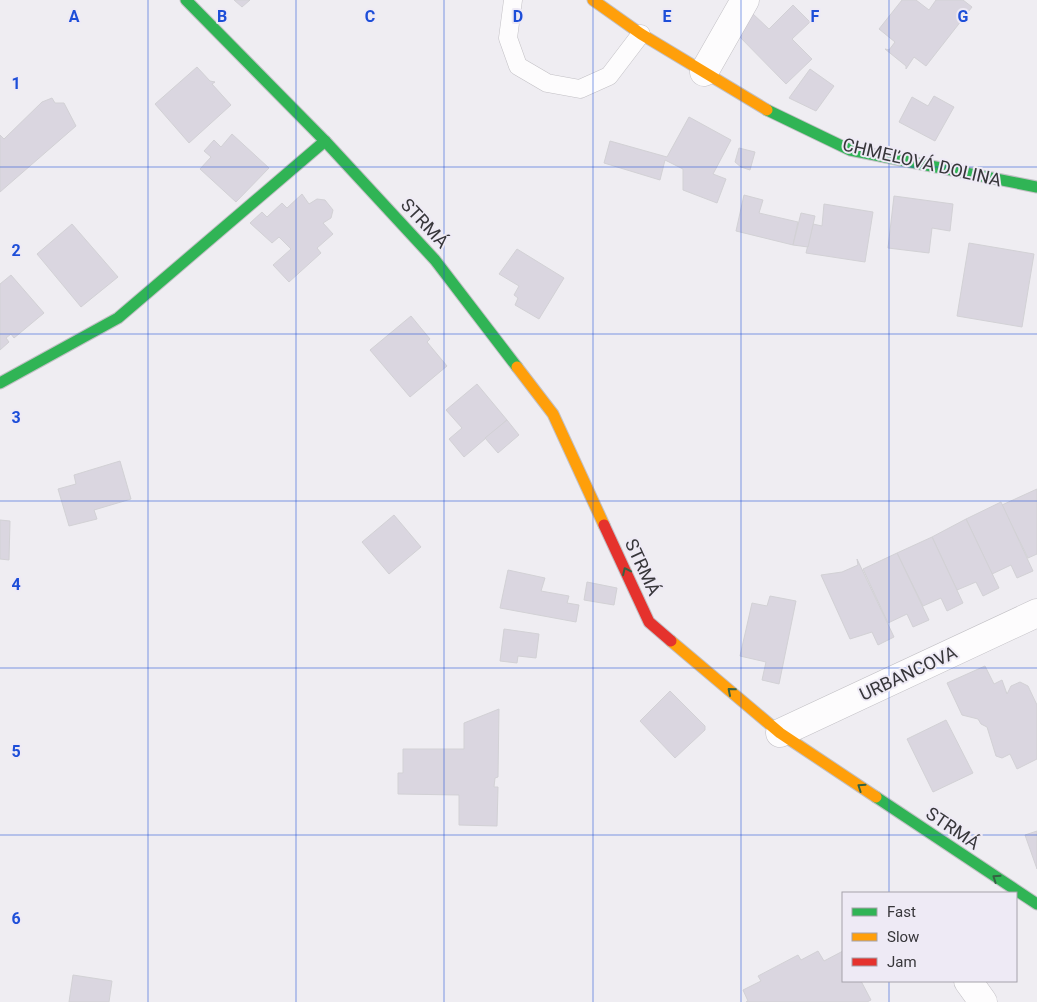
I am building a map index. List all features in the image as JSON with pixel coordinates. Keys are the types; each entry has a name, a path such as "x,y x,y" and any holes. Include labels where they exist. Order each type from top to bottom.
{"street":[{"name":"STRMÁ","path":"186,0 325,141 435,260 553,414 649,622 780,733 1013,892"},
{"name":"CHMEĽOVÁ DOLINA","path":"593,0 641,34 773,113 850,150 1037,187"},
{"path":"704,72 745,0"},
{"path":"0,383 118,318 325,141"},
{"name":"URBANCOVA","path":"780,733 1037,613"},
{"path":"969,982 983,1002"}],"lane":[{"path":"513,0 508,38 518,66 547,83 580,89 609,76 641,34"}],"building":[{"path":"234,0 250,0 242,7"},
{"path":"902,0 916,0 929,10 936,0 963,0 972,7 926,66 914,57 906,69 906,66 885,49 889,50 895,42 879,29"},
{"path":"793,5 810,22 792,39 812,59 786,84 734,31 752,13 769,29"},
{"path":"197,67 210,81 215,82 212,84 231,105 189,143 155,104"},
{"path":"810,69 834,86 816,111 789,98"},
{"path":"934,96 954,107 935,141 899,122 912,97 928,106"},
{"path":"52,98 55,103 64,103 76,126 0,192 0,135 4,139 42,102"},
{"path":"689,117 731,140 713,174 726,179 717,203 683,190 683,169 665,160 660,180 604,163 610,141 667,157"},
{"path":"232,134 269,168 236,202 200,169 211,157 204,151 214,140 221,147"},
{"path":"739,148 755,152 750,170 741,167 735,162"},
{"path":"302,194 309,204 317,199 325,200 333,210 331,218 323,223 333,234 317,248 321,253 289,282 273,265 291,249 279,237 272,243 250,223 262,212 267,217 282,203 287,208"},
{"path":"744,195 763,200 759,213 798,222 793,245 736,231"},
{"path":"894,196 953,204 950,231 932,228 929,253 888,248"},
{"path":"824,204 873,212 865,262 806,253 813,224 822,226"},
{"path":"801,213 815,216 808,247 793,245"},
{"path":"72,224 118,277 81,307 37,254"},
{"path":"969,243 1034,254 1022,327 957,316"},
{"path":"517,249 564,278 539,319 515,305 518,298 514,295 519,286 499,274"},
{"path":"11,275 44,313 14,338 11,334 6,338 9,342 0,350 0,284"},
{"path":"411,316 430,339 427,342 447,366 410,397 370,350"},
{"path":"477,384 507,420 464,457 449,439 462,428 446,410"},
{"path":"507,420 519,435 498,453 485,438"},
{"path":"120,461 131,499 94,510 97,519 69,526 58,489 76,484 74,475"},
{"path":"1037,489 1037,554 1028,558 1002,505"},
{"path":"1001,502 1033,571 1017,578 1011,565 992,574 966,519"},
{"path":"394,515 421,547 389,574 362,542"},
{"path":"966,519 999,588 983,596 976,582 957,590 932,537"},
{"path":"0,520 10,521 9,560 0,559"},
{"path":"932,537 963,603 947,611 941,598 923,606 897,553"},
{"path":"897,553 929,620 913,627 907,614 888,623 863,569"},
{"path":"857,559 894,637 878,645 872,632 850,639 821,575 842,572 858,565"},
{"path":"508,570 545,578 541,591 569,596 567,603 579,605 576,622 500,608"},
{"path":"587,582 617,588 614,605 584,600"},
{"path":"770,596 796,601 779,684 762,680 766,662 740,656 752,603 767,606"},
{"path":"504,629 539,634 536,658 518,656 517,663 500,661"},
{"path":"985,666 994,684 1002,680 1007,694 1011,686 1020,682 1028,686 1037,705 1037,759 1017,769 1010,754 1002,758 996,756 987,727 981,724 978,719 962,715 947,683"},
{"path":"670,691 705,726 705,730 675,758 640,721"},
{"path":"499,709 498,777 495,778 494,787 498,787 497,826 459,825 459,795 398,794 398,773 403,773 403,749 464,749 464,723"},
{"path":"946,720 973,773 933,792 907,739"},
{"path":"1037,831 1037,869 1025,835"},
{"path":"818,951 824,961 842,952 842,982 862,982 871,1000 867,1002 746,1002 748,1001 743,990 761,981 758,976 798,955 801,960"},
{"path":"73,975 112,981 109,1002 69,1002"}],"traffic: fast":[{"path":"186,0 325,141 435,260 517,367"},
{"path":"767,110 850,150 1037,187"},
{"path":"0,383 118,318 325,141"},
{"path":"876,797 1037,904"}],"traffic: slow":[{"path":"593,0 641,34 767,110"},
{"path":"517,367 553,414 604,525"},
{"path":"671,641 780,733 876,797"}],"traffic: jam":[{"path":"604,525 649,622 671,641"}]}
